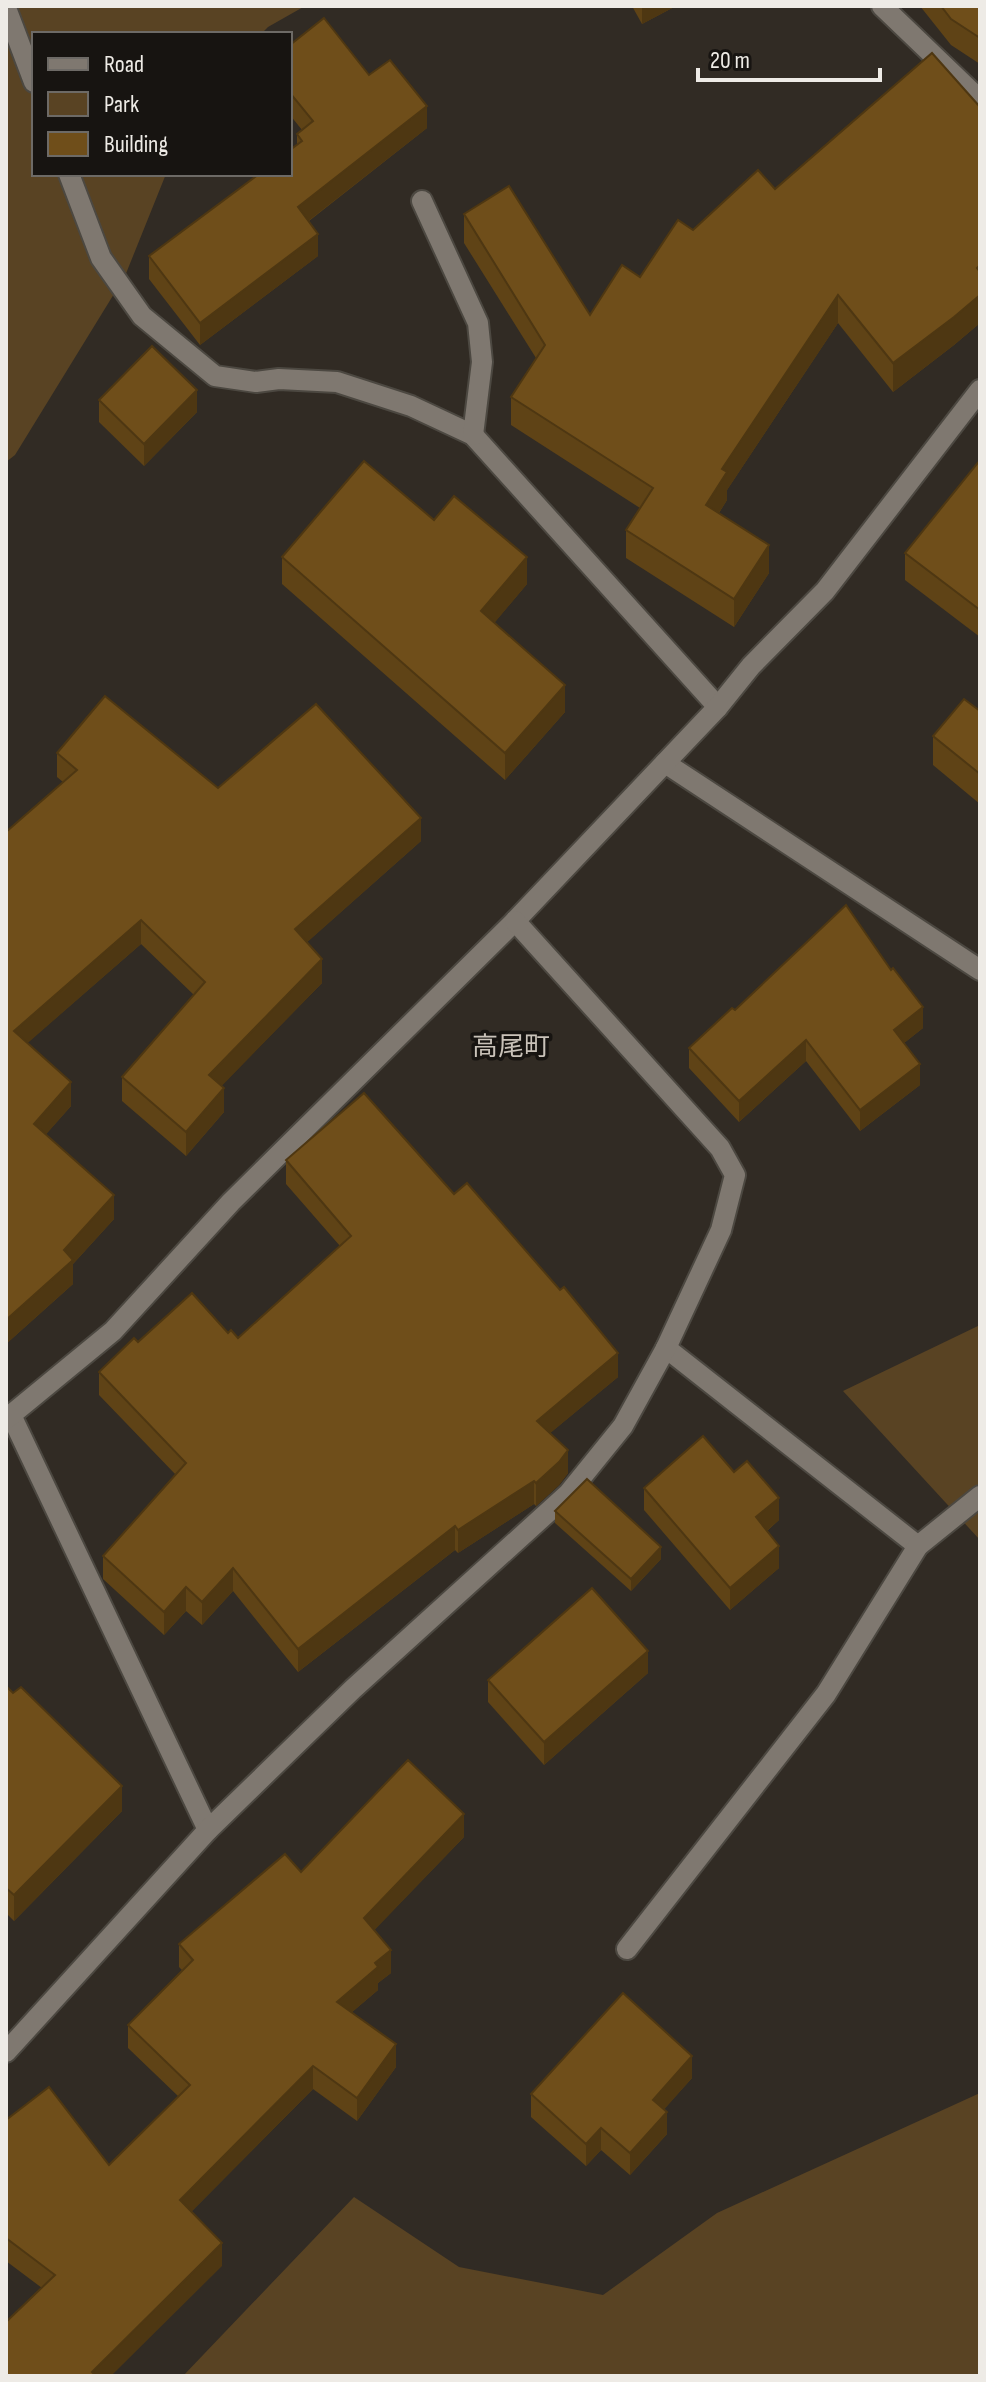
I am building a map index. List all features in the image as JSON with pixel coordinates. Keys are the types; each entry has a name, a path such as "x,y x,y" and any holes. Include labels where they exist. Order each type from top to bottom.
{"street":[{"path":"882,6 980,100"},
{"path":"6,8 32,77"},
{"path":"70,176 101,258 142,316 215,376 256,382 279,379 337,382 411,406 473,435 718,707"},
{"path":"422,201 478,323 482,362 473,435"},
{"path":"208,1830 9,1417 113,1331 231,1202 515,921 718,707 751,666 825,591 980,390"},
{"path":"665,763 980,970"},
{"path":"6,2052 208,1830 353,1689 568,1494 623,1426 666,1348 721,1230 735,1175 720,1148 515,921"},
{"path":"666,1348 918,1546"},
{"path":"627,1949 826,1694 918,1546 980,1496"}],"green space":[{"path":"6,6 305,6 263,32 32,32 32,176 165,176 125,276 15,455 6,462"},
{"path":"980,1325 980,1540 843,1391"},
{"path":"980,2093 980,2376 183,2376 354,2197 459,2267 603,2295 717,2213"}],"building":[{"path":"941,6 980,6 980,38 951,19"},
{"path":"324,18 369,75 390,60 427,106 298,207 318,234 200,323 149,256 256,176 292,176 292,148 302,141 297,134 313,121 292,95 292,43"},
{"path":"932,53 980,107 980,265 977,268 980,272 980,295 893,363 838,295 722,469 727,472 706,505 769,545 734,599 626,530 653,488 511,397 545,345 464,214 509,186 590,315 622,265 640,277 678,220 693,230 758,170 775,189"},
{"path":"152,346 197,390 144,444 99,400"},
{"path":"980,460 980,610 905,553"},
{"path":"364,461 434,520 454,496 527,557 481,611 565,685 505,753 282,557"},
{"path":"105,696 218,788 316,704 421,818 295,929 322,959 209,1075 224,1088 186,1132 122,1077 205,982 141,920 14,1031 71,1082 34,1124 114,1195 64,1250 73,1260 6,1320 6,832 77,770 57,753"},
{"path":"964,699 980,711 980,774 933,736"},
{"path":"846,905 891,970 893,968 923,1007 894,1030 920,1064 860,1110 806,1040 739,1101 689,1048 732,1008 735,1010"},
{"path":"364,1093 454,1194 467,1183 560,1290 564,1287 618,1353 537,1421 568,1450 559,1462 536,1483 534,1481 458,1530 455,1526 298,1649 233,1568 202,1602 186,1587 164,1612 103,1556 186,1463 99,1372 134,1338 138,1342 192,1293 228,1333 231,1330 238,1338 351,1236 286,1160"},
{"path":"703,1436 734,1472 747,1461 779,1498 756,1517 779,1546 730,1588 644,1488"},
{"path":"587,1479 661,1547 631,1579 555,1511"},
{"path":"592,1588 648,1651 544,1742 488,1680"},
{"path":"6,1686 13,1693 21,1687 122,1786 14,1895 6,1888"},
{"path":"408,1760 464,1814 364,1918 391,1950 375,1963 378,1967 337,2002 396,2044 357,2098 313,2066 180,2200 222,2243 92,2372 96,2376 6,2376 6,2322 55,2275 6,2238 6,2120 49,2087 109,2165 190,2085 128,2025 193,1960 179,1944 285,1854 301,1872"},
{"path":"623,1993 692,2056 653,2100 667,2112 630,2153 601,2128 586,2144 531,2094"}],"district":[{"name":"高尾町","path":"511,1047"}]}
